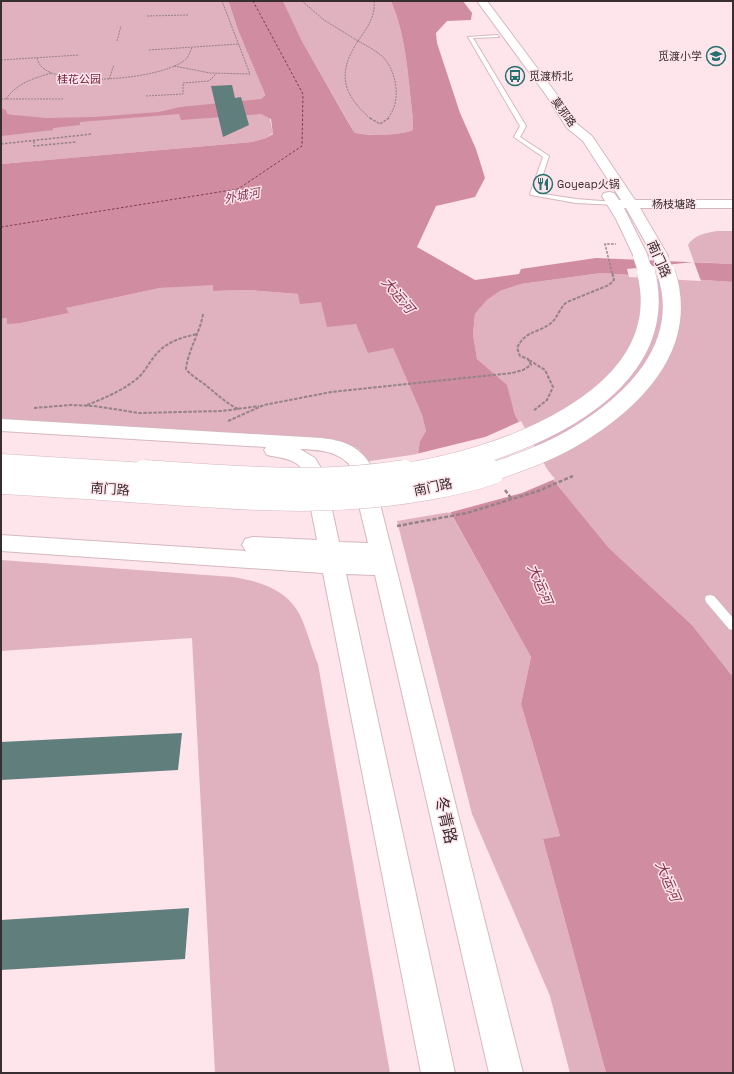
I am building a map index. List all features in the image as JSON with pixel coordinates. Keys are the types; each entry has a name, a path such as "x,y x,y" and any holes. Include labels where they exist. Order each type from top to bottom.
{"main road":[{"name":"莫邪路","path":"471,1 560,127 582,142"},
{"name":"莫邪路","path":"482,1 551,94 582,142 631,204"},
{"path":"551,94 574,106"},
{"path":"582,118 587,128 582,142"},
{"path":"602,184 614,204"},
{"name":"杨枝塘路","path":"614,204 733,204"},
{"name":"南门路","path":"1,463 259,480 321,481 375,477 412,472 448,464 494,451 542,431 562,420 597,396 623,370 640,344 649,317 651,292 647,273 623,220 614,204"},
{"name":"南门路","path":"1,482 270,499 316,500 378,496 429,488 465,480 517,464 562,444 600,420 630,396 652,370 666,343 672,317 672,292 660,256 631,204"},
{"name":"杨枝塘路","path":"623,220 656,219"},
{"name":"冬青路","path":"1,425 321,444 335,446 349,452 356,458 360,464 384,560 506,1073"},
{"path":"1,436 276,451 298,456 308,461 313,468 438,1073"},
{"path":"1,528 332,558"},
{"path":"1,543 384,560"}],"lane":[{"path":"497,36 470,37 504,98 523,126 518,137 546,156 534,194 576,201 614,204"},
{"path":"710,599 733,626"}],"path":[{"path":"173,66 190,71 216,74 250,74 222,1"},
{"path":"302,1 322,19 358,41 371,48 384,59 388,65 397,89 397,101 395,108 385,122 380,124 375,122 359,106 346,87 344,80 346,64 358,41 373,16 375,6 374,1"},
{"path":"147,16 188,15"},
{"path":"117,41 121,26"},
{"path":"149,50 239,44"},
{"path":"36,58 40,66 53,73 74,78 109,79 144,75 173,66 188,57 192,47"},
{"path":"1,60 78,55"},
{"path":"109,79 114,65"},
{"path":"6,99 13,90 22,84 53,73"},
{"path":"146,96 183,94 183,83 209,81 216,74"},
{"path":"1,99 63,99"},
{"path":"1,144 92,134"},
{"path":"34,140 34,146 76,142"},
{"path":"528,415 547,400 553,387 549,374 544,367 520,356 517,348 522,338 550,324 558,316 562,306 567,302 609,285 614,280 608,256"},
{"path":"203,314 202,324 191,350 186,357 186,369 191,375 208,386 223,401 239,409"},
{"path":"84,405 103,399 135,380 147,368 161,348 175,339 197,334"},
{"path":"29,408 84,405 139,413 222,411 264,405 331,392 512,373 523,370 531,365 528,359"},
{"path":"225,422 264,405"},
{"path":"376,530 467,513 538,491 573,476"}],"green space":[{"name":"桂花公园","path":"1,1 225,1 229,3 238,30 264,92 273,133 266,138 252,142 1,164"},
{"path":"283,1 391,1 404,44 413,130 384,135 359,134 354,132 302,41"},
{"path":"717,231 733,231 733,264 694,262 688,245 690,242 700,235"},
{"path":"601,273 733,282 733,677 692,625 609,548 545,470 515,415 507,386 477,359 473,334 475,314 487,300 500,291 521,284"},
{"path":"214,285 213,291 249,290 298,294 321,302 393,348 422,415 426,431 420,441 418,454 363,462 360,450 346,445 1,424 1,319 7,318 21,323 69,313 65,308 160,288"},
{"path":"450,512 531,657 521,704 560,836 543,839 606,1073 570,1073 550,996 472,814 397,521"},
{"path":"1,560 233,577 260,583 277,591 291,602 300,615 318,664 390,1073 215,1073 192,638 1,651"}],"water":[{"path":"225,1 283,1 302,41 354,132 359,134 374,135 401,133 413,130 404,44 391,1 463,1 472,13 471,20 447,21 436,33 437,43 460,113 476,149 485,178 475,197 436,206 417,247 475,280 519,274 521,269 596,258 733,264 733,282 601,273 521,284 500,291 487,300 475,314 473,334 477,359 507,385 515,415 545,470 609,548 692,625 733,677 733,1073 606,1073 543,839 560,836 521,704 531,657 418,454 420,441 426,431 422,415 393,348 368,353 356,324 327,327 321,302 300,304 298,294 249,290 213,291 213,285 160,288 66,308 69,313 21,323 7,324 7,318 1,319 1,164 252,142 266,138 273,134 271,119 261,114 181,120 179,114 80,122 80,125 53,128 53,130 1,136 1,108 6,110 7,114 13,115 47,118 94,117 159,112 180,107 261,99 265,96 264,92 238,30 229,3"}],"pier":[{"path":"694,262 701,281 629,277 627,269"},
{"path":"521,421 547,469 555,479 522,493 448,513 416,454 485,437"}],"building":[{"path":"232,85 235,98 241,97 249,125 223,137 211,86"},
{"path":"182,733 178,770 1,780 1,742"},
{"path":"189,908 185,959 1,970 1,920"}],"ferry route":[{"path":"1,227 238,189 302,146 303,94 253,1"}],"place":[{"name":"觅渡小学","path":"716,56"},
{"name":"觅渡桥北","path":"515,76"},
{"name":"Goyeap火锅","path":"543,184"}],"water label":[{"name":"外城河","path":"242,196"},
{"name":"大运河","path":"398,295"},
{"name":"大运河","path":"540,584"},
{"name":"大运河","path":"668,881"}]}
